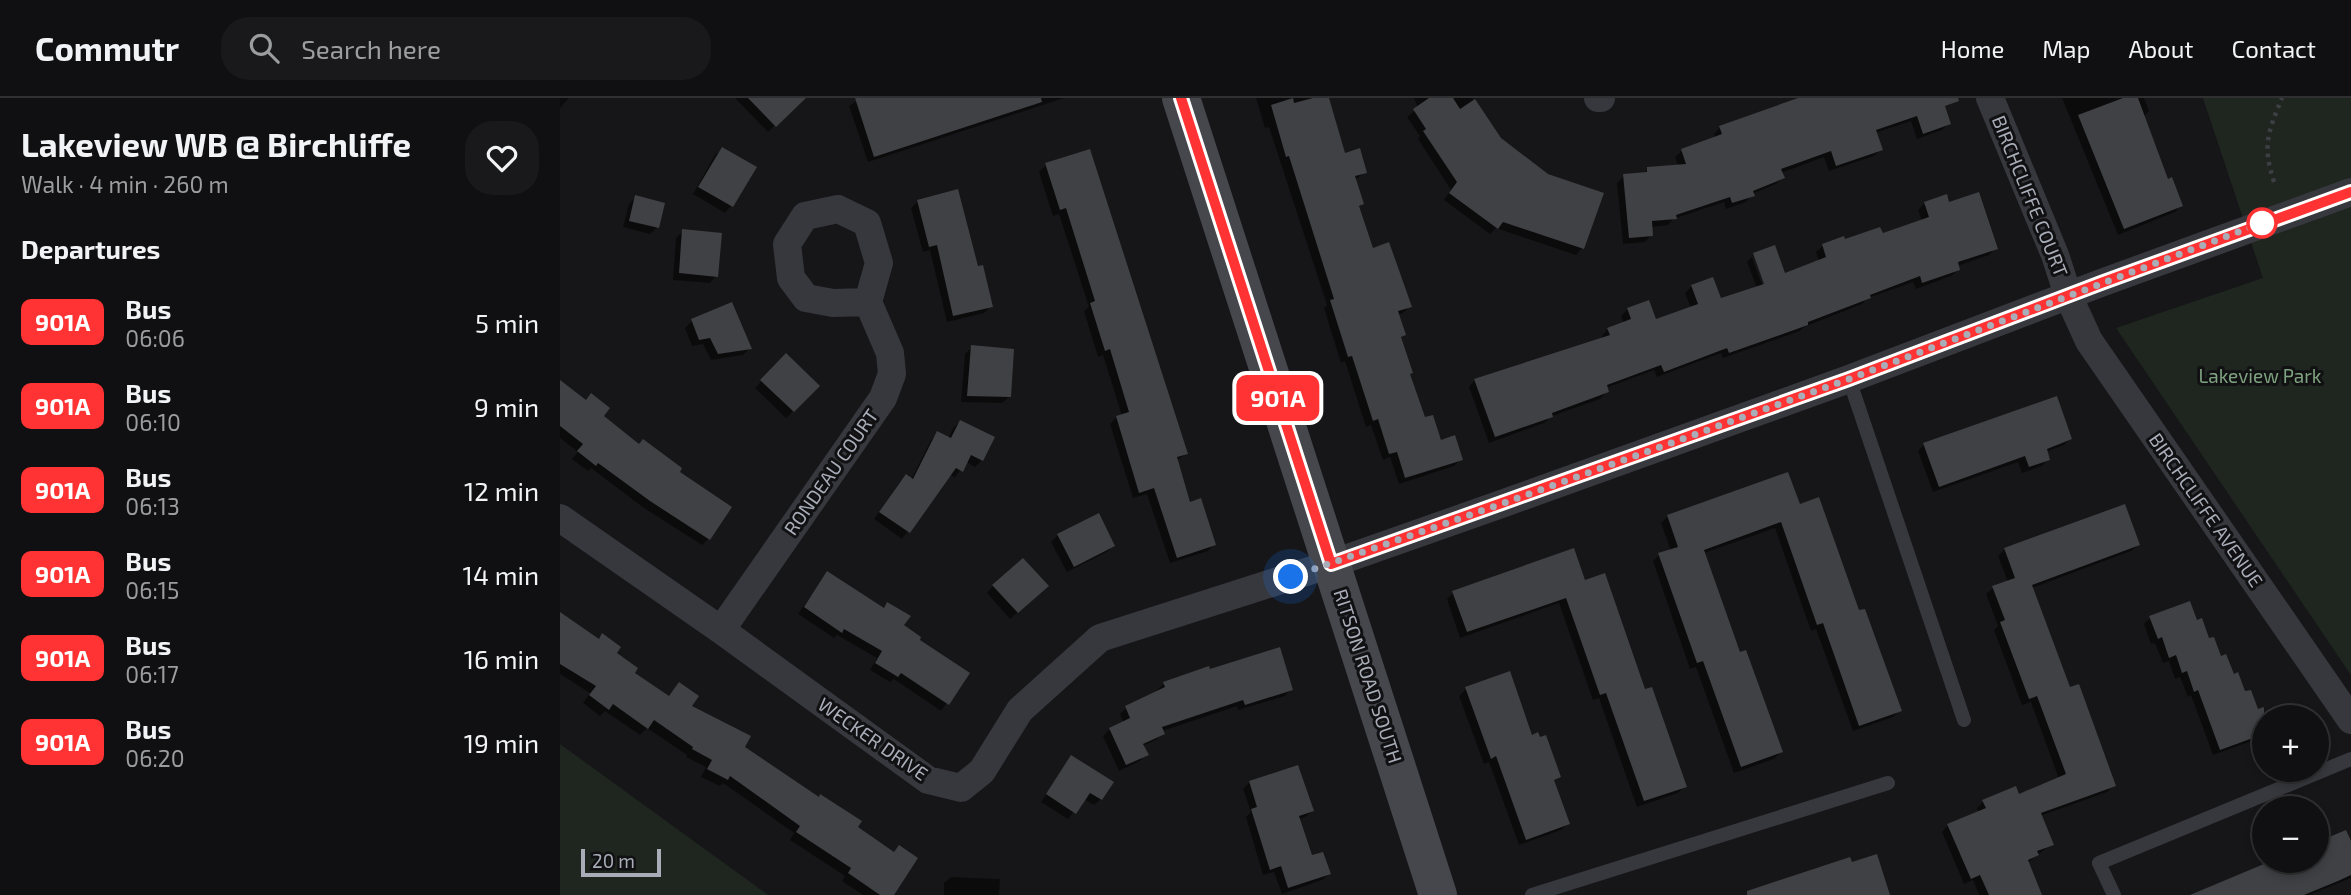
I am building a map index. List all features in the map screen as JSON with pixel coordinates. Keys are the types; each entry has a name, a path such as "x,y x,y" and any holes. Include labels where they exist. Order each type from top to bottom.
{"street":[{"name":"RITSON ROAD SOUTH","path":"1181,98 1438,895"},
{"name":"BIRCHCLIFFE COURT","path":"1990,98 2055,255 2068,295"},
{"path":"1331,564 1849,379 2068,295 2351,192"},
{"name":"BIRCHCLIFFE AVENUE","path":"2068,295 2088,341 2351,720"},
{"name":"RONDEAU COURT","path":"721,630 883,398 892,374 890,353 868,302"},
{"name":"WECKER DRIVE","path":"560,518 721,630 928,780 961,788 982,771 1020,710 1100,638 1331,564"}],"lane":[{"path":"1849,379 1964,720"},
{"path":"2113,895 2099,863 2351,759"},
{"path":"1532,895 1888,783"}],"path":[{"path":"2274,182 2266,149 2268,131 2282,98"}],"green space":[{"name":"Lakeview Park","path":"2203,98 2351,98 2351,675 2116,328 2263,278"},
{"path":"560,744 768,895 560,895"}],"building":[{"path":"748,98 806,98 776,127"},
{"path":"855,98 1041,98 1042,102 874,157"},
{"path":"1293,98 1294,103 1313,98 1329,98 1345,153 1360,148 1367,173 1355,176 1364,204 1359,206 1373,248 1389,242 1412,307 1398,311 1406,335 1401,337 1413,373 1410,374 1425,417 1433,415 1441,440 1455,435 1463,460 1405,478 1397,452 1389,454 1378,419 1373,421 1352,356 1348,357 1330,300 1334,299 1271,105"},
{"path":"1429,98 1453,98 1460,109 1475,99 1501,138 1548,174 1604,193 1584,249 1503,222 1498,229 1449,193 1457,182 1423,131 1426,129 1413,109"},
{"path":"1798,98 1958,98 1959,101 1945,106 1951,124 1923,134 1917,116 1876,130 1883,150 1836,166 1831,151 1781,169 1785,178 1753,191 1755,196 1732,203 1730,197 1676,215 1677,219 1652,221 1653,236 1629,238 1623,174 1647,172 1647,167 1686,164 1681,149 1722,134 1719,126"},
{"path":"2123,98 2138,98 2168,179 2172,177 2183,206 2124,229 2078,115"},
{"path":"722,147 757,167 733,207 698,187"},
{"path":"1090,149 1188,454 1177,457 1190,502 1201,498 1216,545 1177,558 1154,488 1139,493 1116,416 1129,412 1110,349 1105,351 1090,303 1095,301 1066,208 1060,210 1045,163"},
{"path":"958,189 978,266 983,265 993,307 953,316 937,245 929,247 917,200"},
{"path":"1979,192 1998,249 1958,262 1960,270 1922,283 1920,276 1808,322 1808,325 1729,353 1727,348 1664,372 1661,365 1607,385 1609,392 1552,413 1553,417 1495,437 1474,379 1610,335 1607,328 1631,319 1627,308 1649,300 1656,319 1698,304 1691,285 1713,277 1721,298 1764,284 1753,253 1775,245 1785,273 1826,257 1822,244 1880,227 1883,233 1929,217 1924,202 1947,194 1949,202"},
{"path":"635,195 665,203 659,228 629,221"},
{"path":"682,229 722,233 718,277 679,273"},
{"path":"732,302 752,349 718,354 710,338 699,340 691,319"},
{"path":"971,345 1014,349 1011,397 967,396"},
{"path":"786,353 820,386 794,412 760,380"},
{"path":"560,380 586,400 591,393 610,408 604,416 639,444 643,439 682,468 680,472 732,507 710,540 577,451 583,444 560,426"},
{"path":"2057,396 2072,439 2047,449 2050,460 2029,467 2025,456 1939,487 1923,443"},
{"path":"960,420 995,437 983,461 971,455 963,472 956,468 910,533 879,512 906,474 913,479 937,431 951,438"},
{"path":"1788,472 1800,504 1819,497 1859,610 1865,609 1902,711 1859,726 1823,623 1817,625 1781,522 1704,550 1740,652 1746,650 1783,752 1741,767 1703,661 1697,663 1658,553 1678,547 1667,515"},
{"path":"2125,504 2140,545 2032,585 2070,687 2079,684 2116,786 2041,813 2054,845 2037,851 2039,855 2028,860 2042,895 1989,895 1980,875 1971,879 1947,824 1986,808 1982,800 2016,786 2019,794 2066,774 2037,696 2029,699 2000,622 2005,620 1992,586 2015,578 2004,548"},
{"path":"1099,513 1115,546 1074,567 1057,534"},
{"path":"1574,548 1585,580 1605,573 1645,689 1652,687 1687,787 1644,801 1606,693 1600,695 1566,598 1467,632 1452,591"},
{"path":"1023,558 1049,586 1018,613 992,585"},
{"path":"827,571 884,608 887,602 911,616 904,625 921,637 920,640 970,673 949,705 901,673 898,677 875,663 882,651 844,629 842,633 804,607"},
{"path":"2190,601 2197,620 2202,618 2209,638 2214,637 2221,656 2226,654 2234,674 2238,672 2245,691 2251,690 2257,705 2252,705 2252,738 2220,750 2198,690 2194,692 2187,671 2182,673 2176,655 2169,658 2162,637 2158,639 2149,616"},
{"path":"560,612 599,639 602,633 621,647 617,653 638,668 635,673 669,696 679,682 699,696 692,706 751,736 745,747 819,797 820,794 862,821 858,827 894,852 899,845 918,858 894,895 880,895 848,873 851,868 796,832 800,826 730,776 728,780 707,769 712,760 692,749 693,747 654,720 648,729 613,704 609,710 589,695 596,686 560,664"},
{"path":"1280,647 1293,690 1245,705 1243,700 1162,727 1165,734 1143,744 1149,755 1126,765 1109,728 1130,718 1125,706 1165,687 1163,682 1209,666 1210,669"},
{"path":"1510,671 1532,735 1538,732 1540,737 1546,735 1561,777 1554,780 1570,824 1526,840 1496,756 1491,759 1465,687"},
{"path":"1071,755 1114,782 1102,800 1090,793 1076,814 1046,794"},
{"path":"1298,765 1314,811 1299,816 1312,855 1323,852 1331,874 1288,888 1281,866 1270,870 1251,809 1257,807 1249,781"},
{"path":"2346,830 2351,841 2351,875 2338,881 2304,895 2190,895 2252,869 2252,873 2329,873 2329,837"},
{"path":"1877,854 1890,895 1747,895 1747,891 1850,857 1852,862"}],"bus line":[{"name":"901A","path":"1181,98 1331,564 1849,379 2351,192"}],"route":[{"path":"1291,577 1849,379 2262,223"}]}
